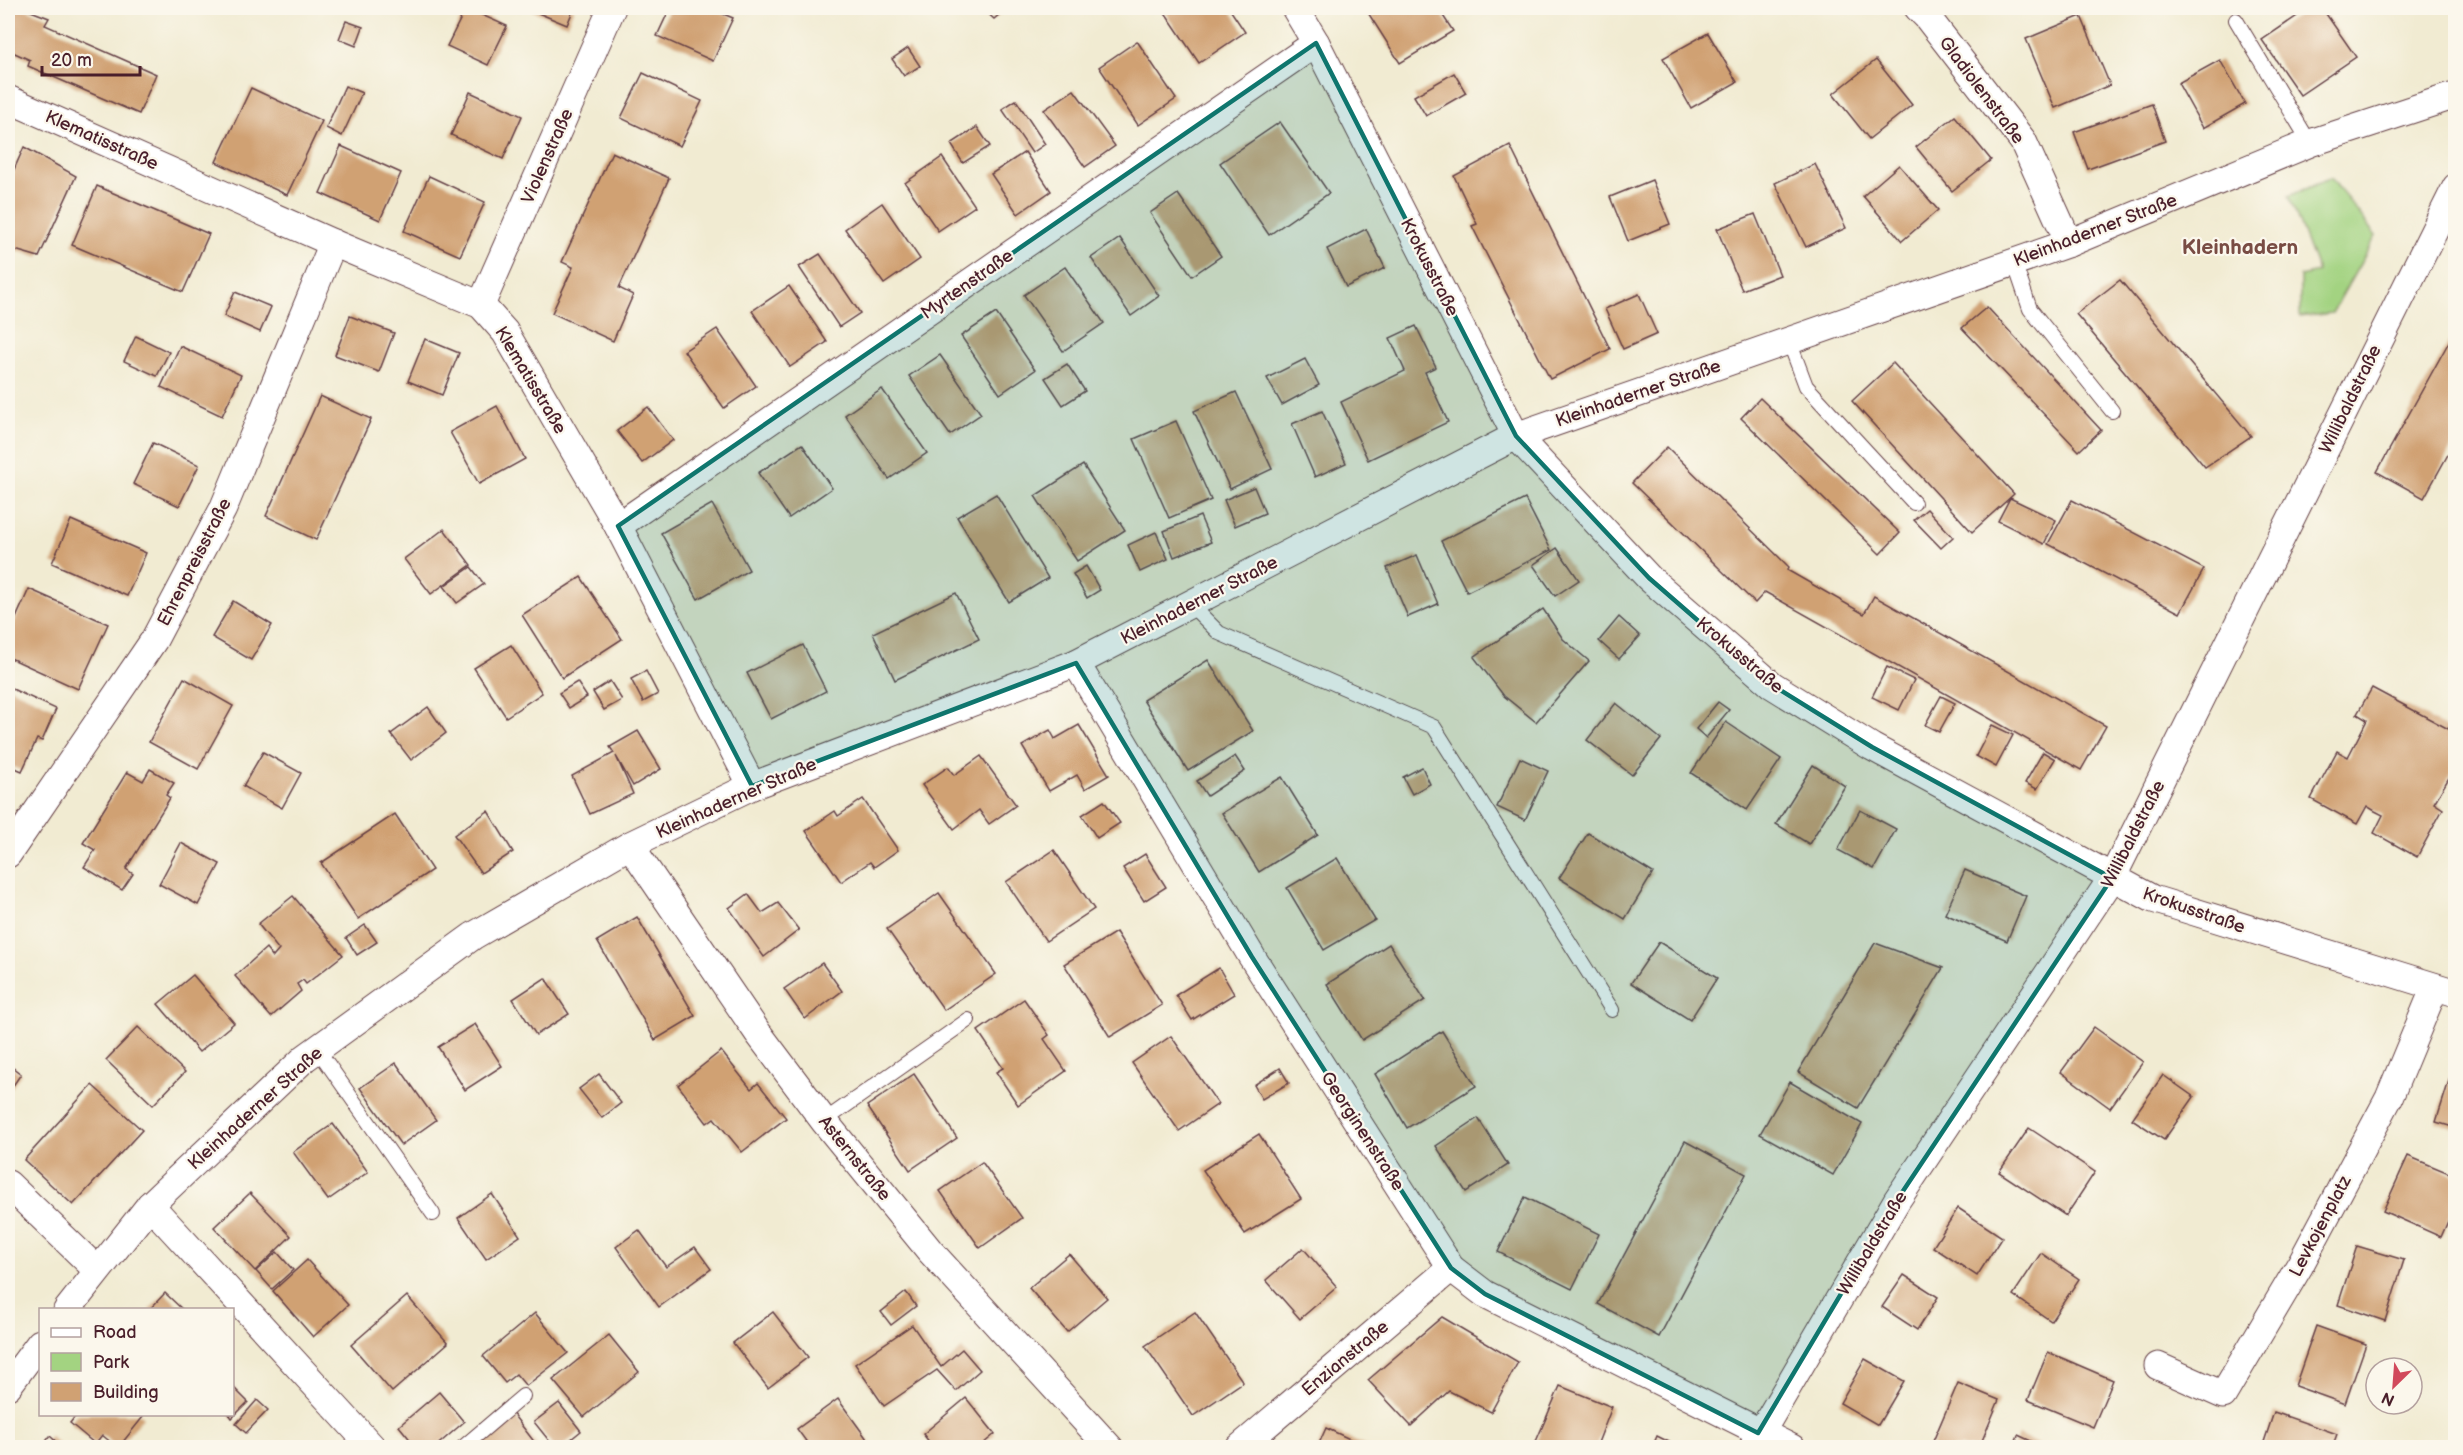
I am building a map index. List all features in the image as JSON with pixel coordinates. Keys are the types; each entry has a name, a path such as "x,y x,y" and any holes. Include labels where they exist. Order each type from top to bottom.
{"street":[{"name":"Violenstraße","path":"481,304 612,8"},
{"name":"Krokusstraße","path":"1295,8 1316,43 1515,436 1649,578 1772,685 1872,747 2153,899 2445,990"},
{"name":"Gladiolenstraße","path":"1918,8 2023,141 2069,243"},
{"name":"Myrtenstraße","path":"618,526 1316,43"},
{"name":"Kleinhaderner Straße","path":"68,1308 150,1205 318,1050 473,936 630,845 752,786 1076,663 1515,436 2069,243 2310,143 2450,97 2456,98"},
{"name":"Klematisstraße","path":"8,99 333,243 481,304 505,333 618,526 752,786"},
{"name":"Willibaldstraße","path":"1755,1440 1897,1200 2112,878 2456,187"},
{"name":"Ehrenpreisstraße","path":"8,854 154,640 223,509 333,243"},
{"name":"Georginenstraße","path":"1076,663 1252,957 1450,1268 1485,1294 1755,1440 1792,1448"},
{"name":"Asternstraße","path":"630,845 758,1033 824,1122 930,1251 1110,1448"},
{"name":"Levkojenplatz","path":"2158,1366 2223,1395 2300,1265 2445,990"},
{"path":"8,1185 97,1270"},
{"path":"150,1205 373,1448"},
{"name":"Enzianstraße","path":"1239,1448 1450,1268"},
{"path":"8,1386 39,1344"}],"lane":[{"path":"2236,20 2310,143"},
{"path":"2014,262 2030,309 2112,411"},
{"path":"1789,341 1806,386 1914,503"},
{"path":"1190,604 1219,633 1434,727 1612,1011"},
{"path":"824,1122 968,1020"},
{"path":"318,1050 434,1214"},
{"path":"462,1448 523,1396"}],"highlighted area":[{"path":"1316,43 1516,436 1649,578 1772,685 1872,747 2112,878 1897,1200 1758,1433 1485,1294 1451,1268 1252,957 1076,663 752,786 618,526"}],"green space":[{"path":"2331,178 2376,236 2332,313 2300,317 2300,276 2318,272 2289,196"}],"building":[{"path":"8,8 23,8 49,18 45,25 156,74 139,114 28,66 30,60 8,50"},
{"path":"466,8 507,26 488,65 447,46"},
{"path":"532,8 574,8 567,25 531,10"},
{"path":"670,8 709,8 733,18 713,61 657,36"},
{"path":"982,8 1007,8 994,19"},
{"path":"1162,8 1229,8 1245,32 1199,63"},
{"path":"1365,8 1438,8 1453,31 1400,63"},
{"path":"2309,8 2322,8 2356,57 2300,95 2262,40"},
{"path":"2081,16 2110,85 2055,108 2026,39"},
{"path":"346,21 363,27 356,46 339,39"},
{"path":"1708,33 1737,82 1691,108 1663,58"},
{"path":"1137,41 1176,99 1138,125 1099,67"},
{"path":"908,48 920,66 904,76 892,59"},
{"path":"1876,60 1912,105 1869,139 1833,94"},
{"path":"2220,60 2245,104 2203,128 2178,83"},
{"path":"643,73 702,101 680,146 621,118"},
{"path":"1454,73 1466,93 1426,116 1414,96"},
{"path":"345,86 362,93 342,136 326,128"},
{"path":"251,88 322,121 287,195 216,162"},
{"path":"1074,90 1115,146 1085,167 1044,110"},
{"path":"470,92 522,116 503,159 451,135"},
{"path":"1016,100 1045,144 1032,153 1002,109"},
{"path":"2152,104 2165,141 2088,169 2074,132"},
{"path":"1955,116 1991,160 1952,191 1916,147"},
{"path":"1280,122 1329,193 1269,235 1220,163"},
{"path":"977,127 990,146 963,163 951,144"},
{"path":"341,146 401,173 380,220 320,193"},
{"path":"1510,146 1610,349 1550,379 1472,226 1477,224 1454,176"},
{"path":"24,147 76,176 39,257 8,248 8,183"},
{"path":"612,152 669,178 619,288 633,295 613,341 552,313 573,267 562,262"},
{"path":"1025,152 1051,191 1018,214 991,174"},
{"path":"942,157 975,206 938,231 905,183"},
{"path":"1815,164 1846,228 1806,247 1775,183"},
{"path":"1899,165 1938,210 1902,241 1863,196"},
{"path":"429,176 485,202 460,256 404,231"},
{"path":"1652,180 1670,224 1628,241 1610,197"},
{"path":"97,186 209,234 183,292 72,245"},
{"path":"1178,194 1221,256 1192,276 1150,213"},
{"path":"882,203 920,259 884,284 845,229"},
{"path":"1755,214 1780,275 1742,290 1717,229"},
{"path":"1366,229 1385,268 1346,287 1327,249"},
{"path":"1120,238 1159,296 1131,316 1091,258"},
{"path":"820,254 860,313 839,327 799,267"},
{"path":"1065,267 1104,323 1063,351 1024,295"},
{"path":"2120,280 2251,436 2205,467 2076,314"},
{"path":"789,286 827,342 790,367 752,311"},
{"path":"235,292 271,307 260,332 224,316"},
{"path":"1639,294 1657,334 1623,349 1605,309"},
{"path":"1987,307 2101,430 2079,451 1962,328"},
{"path":"996,313 1035,370 1000,394 961,336"},
{"path":"350,316 394,333 379,372 335,355"},
{"path":"1416,326 1436,367 1425,372 1448,422 1368,460 1341,402 1405,371 1390,338"},
{"path":"717,329 756,386 724,408 684,351"},
{"path":"2456,329 2456,440 2424,498 2377,472"},
{"path":"136,336 169,352 157,376 124,361"},
{"path":"425,339 459,353 442,395 408,381"},
{"path":"180,346 241,375 222,416 161,387"},
{"path":"940,355 981,414 950,435 909,376"},
{"path":"1305,359 1319,385 1282,405 1267,378"},
{"path":"1893,363 2014,494 1972,532 1852,401"},
{"path":"1067,364 1085,391 1063,405 1045,378"},
{"path":"882,389 927,453 889,479 845,415"},
{"path":"1236,392 1272,469 1230,489 1194,411"},
{"path":"320,396 371,419 316,540 266,516"},
{"path":"1760,398 1900,533 1880,554 1741,418"},
{"path":"497,406 525,459 479,484 450,432"},
{"path":"648,407 673,440 642,463 617,431"},
{"path":"1322,411 1346,463 1315,477 1292,424"},
{"path":"1176,421 1211,500 1169,518 1134,439"},
{"path":"153,443 199,465 179,506 133,484"},
{"path":"802,444 832,488 789,518 758,473"},
{"path":"1667,447 1789,567 1787,570 1864,614 1874,596 2106,726 2081,770 1765,592 1755,603 1632,483"},
{"path":"1083,465 1125,530 1077,561 1035,496"},
{"path":"1254,487 1265,513 1235,526 1224,500"},
{"path":"996,494 1048,578 1009,602 957,517"},
{"path":"2010,498 2056,520 2044,544 1998,521"},
{"path":"1525,499 1551,550 1467,592 1441,541"},
{"path":"2072,500 2204,569 2180,613 2048,544"},
{"path":"712,504 749,570 698,599 661,533"},
{"path":"1927,509 1953,537 1941,548 1914,520"},
{"path":"1200,516 1211,542 1174,557 1164,531"},
{"path":"71,520 146,553 127,596 52,563"},
{"path":"444,529 471,565 431,594 404,559"},
{"path":"1156,532 1168,559 1140,572 1128,545"},
{"path":"1557,548 1579,580 1555,596 1533,565"},
{"path":"1417,555 1438,604 1408,617 1387,568"},
{"path":"1086,566 1100,590 1087,598 1073,574"},
{"path":"471,567 484,584 457,603 444,586"},
{"path":"581,577 622,639 562,678 522,615"},
{"path":"29,589 108,624 78,689 8,657 8,636"},
{"path":"956,593 979,639 895,680 873,633"},
{"path":"233,601 272,625 251,660 212,637"},
{"path":"1543,609 1563,639 1589,661 1536,722 1504,696 1474,657"},
{"path":"1619,617 1640,636 1619,659 1599,641"},
{"path":"511,645 542,693 506,717 474,668"},
{"path":"803,645 826,691 771,719 747,673"},
{"path":"1208,660 1253,731 1188,771 1143,700"},
{"path":"1887,667 1914,680 1899,710 1872,697"},
{"path":"646,671 658,694 643,702 631,679"},
{"path":"184,678 233,706 198,769 149,742"},
{"path":"610,681 622,700 604,710 593,692"},
{"path":"577,682 587,697 569,708 559,693"},
{"path":"8,687 56,709 42,741 37,739 22,771 8,765"},
{"path":"2372,688 2456,733 2456,766 2434,803 2443,809 2417,857 2374,833 2383,815 2367,806 2357,824 2311,799 2337,751 2348,757 2367,720 2357,714"},
{"path":"1941,696 1955,703 1939,732 1925,725"},
{"path":"1718,702 1729,710 1706,738 1696,729"},
{"path":"1616,703 1661,739 1632,775 1587,740"},
{"path":"428,707 446,733 411,760 391,734"},
{"path":"1726,722 1781,759 1747,810 1691,773"},
{"path":"1079,725 1109,775 1085,789 1077,775 1049,791 1022,746 1050,730 1055,739"},
{"path":"1992,725 2013,735 1996,767 1976,756"},
{"path":"638,731 661,769 633,786 616,756 633,794 590,814 572,776 614,753 610,747"},
{"path":"263,752 301,773 282,808 243,786"},
{"path":"2043,752 2055,759 2037,789 2025,783"},
{"path":"981,756 1016,805 989,824 979,810 954,829 922,785 948,767 954,775"},
{"path":"1235,756 1245,771 1207,796 1197,781"},
{"path":"1520,758 1548,771 1525,820 1497,807"},
{"path":"1813,765 1845,786 1809,844 1776,824"},
{"path":"1422,767 1430,784 1412,794 1403,777"},
{"path":"150,769 174,783 166,795 170,798 126,869 133,874 122,890 84,867 95,850 83,843 127,772 143,781"},
{"path":"1282,777 1318,835 1259,872 1222,813"},
{"path":"863,799 898,850 874,867 870,862 841,882 806,831 835,811 838,816"},
{"path":"1104,801 1120,823 1097,838 1082,815"},
{"path":"1860,810 1896,829 1874,869 1838,850"},
{"path":"488,811 513,852 481,873 454,835"},
{"path":"395,814 432,870 358,919 321,863"},
{"path":"1588,833 1653,873 1625,919 1559,878"},
{"path":"181,843 220,864 198,905 159,884"},
{"path":"1054,850 1094,909 1046,941 1006,882"},
{"path":"1145,854 1166,887 1144,901 1123,868"},
{"path":"1337,858 1375,920 1324,950 1287,888"},
{"path":"1965,870 2026,896 2007,941 1945,914"},
{"path":"939,893 996,974 944,1010 887,929"},
{"path":"748,894 762,913 778,903 799,930 764,957 729,908"},
{"path":"293,896 343,955 306,984 303,980 297,984 301,991 271,1017 235,976 266,948 273,957 279,950 258,924"},
{"path":"637,917 695,1016 655,1040 597,941"},
{"path":"365,925 377,942 357,955 346,938"},
{"path":"1116,932 1162,1005 1110,1037 1064,964"},
{"path":"1659,942 1717,978 1690,1020 1631,983"},
{"path":"1875,943 1943,968 1858,1108 1798,1072"},
{"path":"1389,944 1425,1000 1362,1040 1327,984"},
{"path":"822,963 842,991 805,1019 784,989"},
{"path":"1219,968 1234,994 1192,1020 1176,995"},
{"path":"193,975 234,1023 199,1052 158,1004"},
{"path":"545,978 569,1014 536,1035 513,999"},
{"path":"1024,999 1049,1035 1044,1039 1066,1071 1018,1105 996,1072 1003,1068 978,1031"},
{"path":"475,1024 502,1066 465,1090 438,1047"},
{"path":"138,1027 185,1072 153,1105 106,1060"},
{"path":"2094,1027 2143,1062 2110,1108 2061,1072"},
{"path":"1442,1031 1476,1086 1407,1128 1375,1074"},
{"path":"1171,1036 1218,1104 1179,1131 1132,1063"},
{"path":"721,1051 751,1089 758,1083 786,1118 742,1152 714,1118 707,1123 678,1085"},
{"path":"396,1063 436,1120 401,1145 360,1088"},
{"path":"8,1064 21,1074 8,1093"},
{"path":"2454,1065 2456,1065 2456,1128 2436,1122"},
{"path":"1280,1068 1289,1083 1262,1099 1254,1085"},
{"path":"599,1074 621,1103 602,1118 579,1089"},
{"path":"914,1074 957,1138 910,1170 867,1106"},
{"path":"2163,1075 2194,1097 2164,1140 2132,1119"},
{"path":"1790,1082 1862,1124 1833,1175 1760,1134"},
{"path":"92,1085 142,1130 73,1205 24,1160"},
{"path":"1478,1118 1508,1165 1466,1192 1436,1146"},
{"path":"333,1124 368,1172 328,1200 293,1152"},
{"path":"2029,1128 2095,1172 2066,1216 1999,1172"},
{"path":"1259,1134 1301,1199 1245,1234 1203,1170"},
{"path":"1685,1141 1746,1174 1659,1337 1598,1304"},
{"path":"2408,1156 2456,1176 2456,1203 2441,1237 2383,1211"},
{"path":"982,1162 1022,1218 980,1248 940,1191"},
{"path":"250,1193 291,1236 255,1271 214,1227"},
{"path":"492,1194 520,1236 486,1259 458,1218"},
{"path":"1525,1197 1599,1234 1572,1289 1498,1252"},
{"path":"1958,1208 2002,1237 1977,1276 1933,1247"},
{"path":"639,1230 666,1267 695,1247 711,1269 659,1307 616,1247"},
{"path":"2357,1246 2404,1260 2385,1321 2338,1305"},
{"path":"1303,1248 1337,1287 1300,1319 1266,1280"},
{"path":"277,1252 293,1270 272,1289 256,1271"},
{"path":"2041,1253 2079,1279 2051,1321 2013,1295"},
{"path":"1069,1254 1107,1298 1067,1332 1029,1288"},
{"path":"307,1260 348,1305 313,1337 273,1291"},
{"path":"1904,1275 1938,1297 1917,1330 1882,1307"},
{"path":"906,1292 916,1306 891,1325 881,1312"},
{"path":"165,1293 181,1308 151,1308"},
{"path":"407,1296 448,1343 392,1392 351,1345"},
{"path":"773,1312 808,1357 768,1388 733,1343"},
{"path":"1195,1312 1243,1382 1193,1416 1145,1346"},
{"path":"535,1313 568,1353 526,1386 516,1374 505,1383 483,1356"},
{"path":"1442,1317 1518,1362 1491,1412 1449,1391 1411,1426 1368,1380"},
{"path":"912,1325 941,1367 962,1349 980,1370 956,1391 937,1370 884,1406 855,1364"},
{"path":"2316,1326 2366,1344 2345,1404 2295,1386"},
{"path":"609,1335 639,1372 584,1417 553,1380"},
{"path":"2048,1352 2113,1380 2093,1427 2028,1400"},
{"path":"1865,1359 1904,1381 1878,1425 1840,1403"},
{"path":"1958,1383 1999,1400 1979,1448 1935,1448 1931,1446"},
{"path":"1560,1386 1612,1407 1596,1448 1534,1446"},
{"path":"234,1388 248,1402 234,1416"},
{"path":"439,1392 464,1422 434,1448 417,1448 399,1426"},
{"path":"966,1398 995,1434 978,1448 934,1448 923,1434"},
{"path":"838,1399 872,1446 870,1448 811,1448 797,1429"},
{"path":"257,1400 268,1410 246,1433 236,1424"},
{"path":"559,1403 581,1431 560,1448 555,1448 534,1422"},
{"path":"2274,1412 2337,1434 2332,1448 2262,1448"},
{"path":"512,1413 539,1448 472,1448"},
{"path":"75,1416 143,1417 118,1448 102,1435 95,1444 70,1423"},
{"path":"1326,1428 1369,1448 1317,1448"},
{"path":"2018,1435 2046,1448 2013,1448"},
{"path":"50,1436 63,1448 41,1448"},
{"path":"1657,1436 1681,1448 1652,1448"}],"district":[{"name":"Kleinhadern","path":"2240,247"}]}
